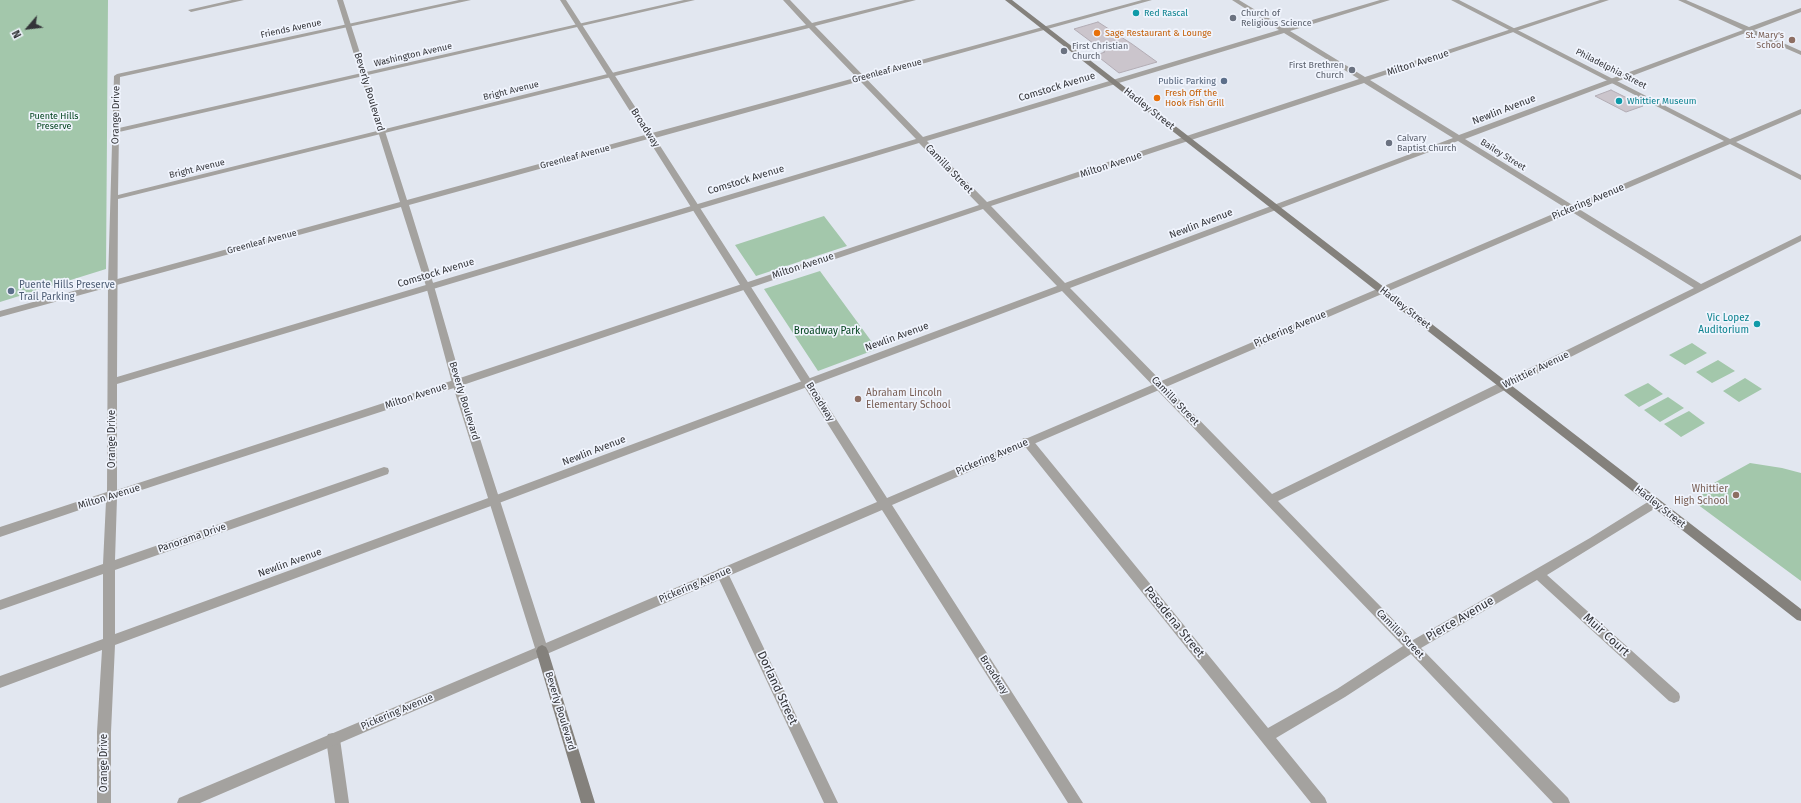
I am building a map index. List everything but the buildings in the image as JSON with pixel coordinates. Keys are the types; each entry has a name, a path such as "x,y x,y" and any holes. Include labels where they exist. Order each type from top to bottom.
{"main road":[{"name":"Hadley Street","path":"1008,0 1801,616"},
{"name":"Beverly Boulevard","path":"542,651 588,803"}],"street":[{"path":"191,10 241,0"},
{"name":"Beverly Boulevard","path":"340,0 430,286 457,383 542,651"},
{"name":"Friends Avenue","path":"117,76 468,0"},
{"name":"Broadway","path":"563,0 1076,803"},
{"name":"Washington Avenue","path":"115,131 364,76 692,0"},
{"name":"Camilla Street","path":"786,0 1563,803"},
{"name":"Bright Avenue","path":"114,198 382,133 913,0"},
{"name":"Greenleaf Avenue","path":"0,314 112,282 404,204 1149,0"},
{"name":"Bailey Street","path":"1234,0 1363,81 1701,288"},
{"name":"Comstock Avenue","path":"112,382 1387,0"},
{"name":"Philadelphia Street","path":"1454,0 1801,178"},
{"name":"Milton Avenue","path":"0,532 457,383 745,285 1606,0"},
{"path":"1681,0 1801,53"},
{"name":"Newlin Avenue","path":"0,682 495,500 1801,10"},
{"name":"Orange Drive","path":"104,803 104,732 109,641 109,567 112,495 112,282 117,76"},
{"name":"Pickering Avenue","path":"184,803 1801,111"},
{"name":"Whittier Avenue","path":"1270,500 1504,386 1801,238"},
{"name":"Pasadena Street","path":"1027,441 1320,803"},
{"name":"Panorama Drive","path":"0,605 384,471"},
{"name":"Pierce Avenue","path":"1267,736 1341,693 1412,647 1538,574 1655,503"},
{"name":"Dorland Street","path":"722,573 831,803"},
{"name":"Muir Court","path":"1538,574 1674,697"},
{"path":"333,739 342,803"}],"green space":[{"name":"Puente Hills Preserve","path":"0,0 108,0 106,269 0,302"},
{"path":"824,216 847,246 756,276 735,245"},
{"name":"Broadway Park","path":"820,271 877,349 818,371 764,289"},
{"path":"1692,343 1707,353 1685,365 1669,355"},
{"path":"1718,360 1735,371 1712,383 1696,372"},
{"path":"1745,378 1762,389 1739,402 1723,391"},
{"path":"1648,383 1663,394 1639,407 1624,395"},
{"path":"1668,397 1684,408 1660,422 1644,410"},
{"path":"1689,411 1705,423 1681,437 1664,424"},
{"path":"1750,463 1782,468 1801,473 1801,581 1697,504 1701,496 1712,484"}],"place":[{"name":"Red Rascal","path":"1136,13"},
{"name":"Church of Religious Science","path":"1233,18"},
{"name":"Sage Restaurant & Lounge","path":"1097,33"},
{"name":"St. Mary's School","path":"1792,40"},
{"name":"First Christian Church","path":"1064,51"},
{"name":"First Brethren Church","path":"1352,70"},
{"name":"Public Parking","path":"1224,81"},
{"name":"Fresh Off the Hook Fish Grill","path":"1157,98"},
{"name":"Whittier Museum","path":"1619,101"},
{"name":"Calvary Baptist Church","path":"1389,143"},
{"name":"Puente Hills Preserve Trail Parking","path":"11,291"},
{"name":"Vic Lopez Auditorium","path":"1757,324"},
{"name":"Abraham Lincoln Elementary School","path":"858,399"},
{"name":"Whittier High School","path":"1736,495"}]}
